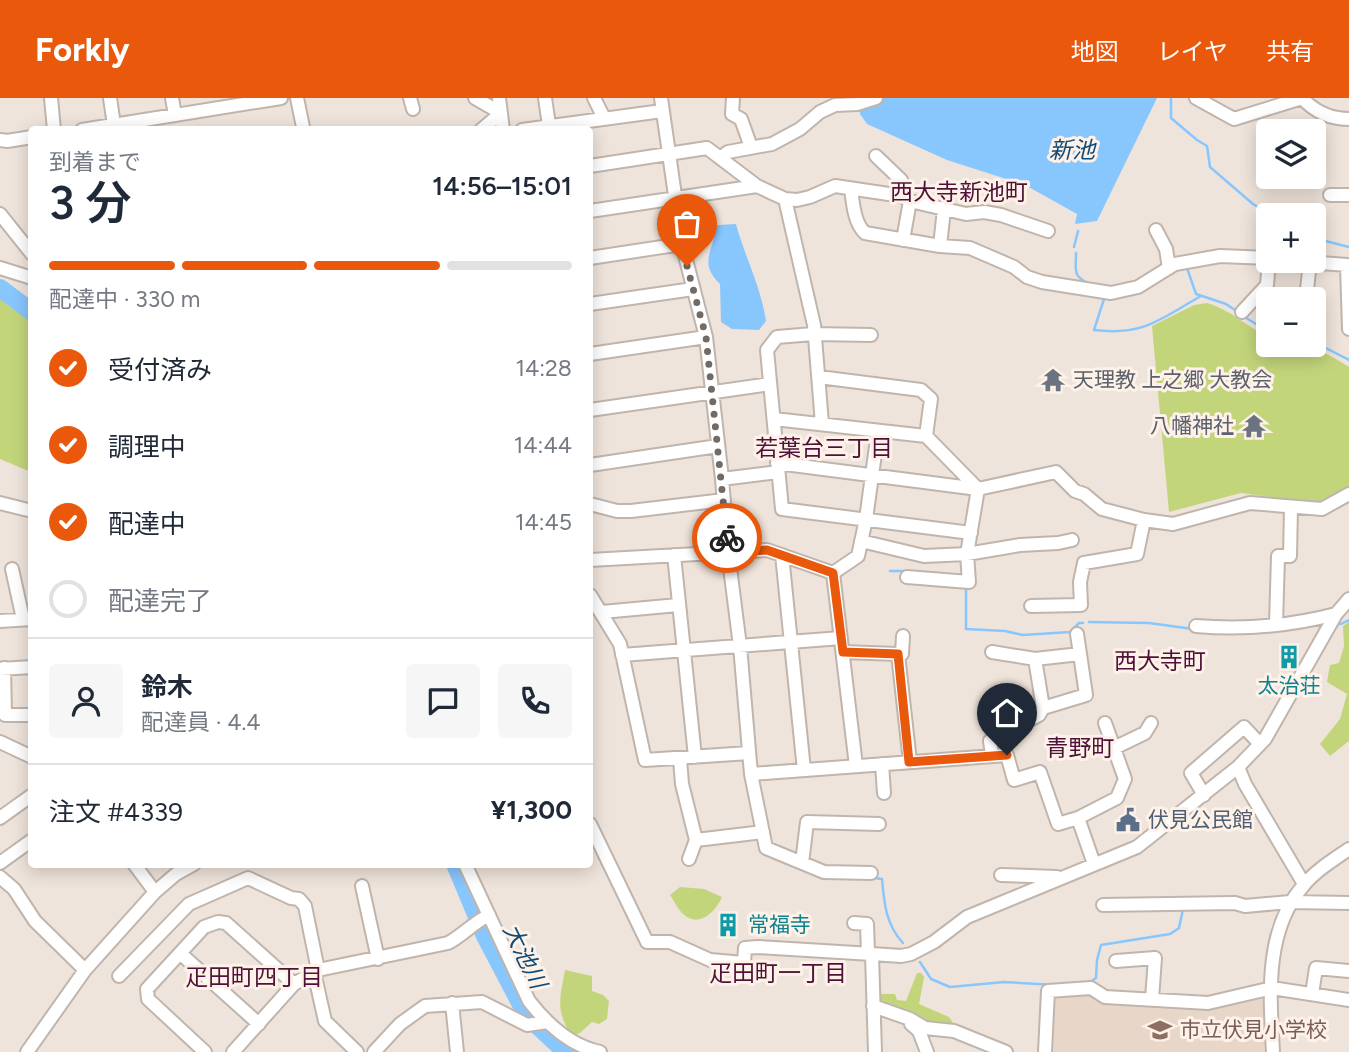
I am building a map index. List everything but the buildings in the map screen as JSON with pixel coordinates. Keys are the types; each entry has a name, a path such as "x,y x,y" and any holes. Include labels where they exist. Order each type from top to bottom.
{"street":[{"path":"51,98 54,126"},
{"path":"110,98 114,125"},
{"path":"172,98 175,116"},
{"path":"108,126 175,116 235,102 281,98"},
{"path":"297,98 303,126"},
{"path":"475,98 501,113"},
{"path":"499,98 503,126"},
{"path":"545,98 550,125"},
{"path":"594,98 604,118"},
{"path":"733,98 732,114 741,119 751,147"},
{"path":"1203,100 1234,119 1302,98 1321,113 1349,119"},
{"path":"720,158 728,152 772,144 835,105 857,104 876,99"},
{"path":"544,126 604,118 662,104 682,244 706,337 740,646 751,774 766,848 824,872 871,873"},
{"path":"486,126 501,113"},
{"path":"0,139 7,141 28,138"},
{"path":"593,166 707,148 757,186 785,199 810,197 835,186 906,198 966,214 984,212 1002,215 1048,231"},
{"path":"876,156 901,180 906,198 903,240"},
{"path":"593,211 757,186"},
{"path":"851,189 860,230 864,233 940,246 970,248 1042,282 1111,293 1138,287 1175,264 1220,256 1256,259"},
{"path":"1330,195 1349,195"},
{"path":"785,199 814,326 822,424"},
{"path":"940,246 944,209"},
{"path":"0,214 28,249"},
{"path":"1156,230 1166,249 1169,268"},
{"path":"593,258 682,244"},
{"path":"1326,263 1347,265 1349,329"},
{"path":"0,268 28,277"},
{"path":"1242,312 1267,285 1268,273"},
{"path":"593,304 693,289"},
{"path":"871,335 814,334 777,337 766,351 782,509 971,533"},
{"path":"593,355 706,337"},
{"path":"819,377 921,390 931,399 926,436"},
{"path":"593,410 770,384"},
{"path":"774,419 926,436 978,489"},
{"path":"833,573 858,556 878,432"},
{"path":"593,465 718,446"},
{"path":"722,479 778,468 871,475 978,489 1056,472 1075,491 1084,494 1102,509 1144,520 1174,524 1250,503 1322,509 1349,494"},
{"path":"907,577 969,582 967,554 978,489"},
{"path":"593,505 631,512 724,499"},
{"path":"0,503 28,510"},
{"path":"1276,624 1279,556 1290,556 1291,508"},
{"path":"1031,606 1081,606 1080,582 1084,563 1138,554 1144,520"},
{"path":"861,541 924,556 967,554 1072,540"},
{"path":"593,560 767,550 833,573"},
{"path":"674,555 695,757"},
{"path":"782,555 804,770"},
{"path":"0,621 27,619 12,569"},
{"path":"833,573 856,766"},
{"path":"593,599 620,644 645,760 749,753"},
{"path":"593,834 620,883 647,942 670,942 710,960 728,963 744,963 745,948 758,947 901,956 911,954 934,942 967,917 1137,847 1204,795 1238,767 1260,744 1276,722 1336,614 1349,599"},
{"path":"602,612 678,605"},
{"path":"1196,626 1234,629 1304,622 1336,614"},
{"path":"1043,708 1086,695 1077,634"},
{"path":"843,652 902,654 903,636"},
{"path":"622,655 841,639"},
{"path":"992,652 1035,659 1080,654"},
{"path":"898,654 909,762"},
{"path":"992,755 990,741 1039,715 1043,708 1035,659"},
{"path":"28,667 2,668 5,715 28,715"},
{"path":"751,774 1007,755 1014,780 1040,772 1058,824 1078,818 1117,798 1125,779 1105,723"},
{"path":"1114,748 1145,733 1151,723"},
{"path":"1204,795 1191,773 1244,727 1260,744"},
{"path":"0,742 28,755"},
{"path":"680,758 682,783 696,840 689,859"},
{"path":"882,764 884,793"},
{"path":"1238,767 1245,784 1304,884"},
{"path":"0,818 28,798"},
{"path":"1078,818 1094,864"},
{"path":"802,863 807,822 879,824"},
{"path":"696,840 763,832"},
{"path":"0,863 28,843"},
{"path":"1273,1052 1271,959 1290,902 1304,884 1349,849"},
{"path":"137,868 155,892"},
{"path":"27,1052 85,970 155,892 187,868"},
{"path":"466,868 481,919 528,1001 544,1023 593,1051"},
{"path":"1002,875 1063,877"},
{"path":"0,877 14,889 36,921 85,970"},
{"path":"120,976 189,904 248,878 291,898 299,899 305,906 326,1021 357,1052"},
{"path":"362,886 378,959"},
{"path":"1103,905 1235,903 1245,906 1290,902 1349,903"},
{"path":"233,1052 294,984 316,971 448,943 460,937 481,919"},
{"path":"205,1052 148,999 147,989 204,927 218,922 226,923 294,984"},
{"path":"854,923 867,924 875,1052"},
{"path":"181,954 259,1024"},
{"path":"1115,961 1155,958 1152,999"},
{"path":"1312,994 1316,968 1349,971"},
{"path":"1045,1052 1048,991 1091,988 1105,997 1208,1003 1272,988 1349,1000"},
{"path":"374,1052 400,1024 425,1006 482,1002 527,1025 544,1023"},
{"path":"452,1003 457,1052"},
{"path":"873,1006 910,1018 925,1028 954,1031 1006,1052"},
{"path":"896,1014 919,1031 927,1052"}],"shaded area":[{"name":"市立伏見小学校","path":"1090,992 1212,1007 1268,995 1270,1052 1049,1052 1056,994"}],"green space":[{"path":"0,294 28,314 28,471 0,459"},
{"name":"八幡神社","path":"1207,303 1256,330 1256,357 1326,357 1326,354 1349,367 1349,487 1341,494 1315,503 1241,493 1169,512 1152,326 1194,305"},
{"path":"1349,622 1349,741 1330,756 1320,744 1340,719 1347,694 1327,682 1330,665 1339,663 1344,646 1343,626"},
{"path":"680,887 704,889 722,897 716,908 701,919 695,920 683,914 670,895"},
{"path":"565,970 592,976 592,991 603,995 609,1001 607,1019 599,1024 592,1022 580,1033 572,1036 561,1012"},
{"path":"917,973 924,977 919,1004 949,1017 953,1028 935,1027 876,1004 876,994 895,994 897,1000 906,1001"}],"water":[{"name":"新池","path":"881,98 1157,98 1097,221 1075,224 1077,214 1025,185 947,160 867,124 860,114 860,108 874,106"},
{"path":"736,224 764,308 766,321 759,330 732,329 721,322 720,284 713,276 708,263 715,227"}],"waterway":[{"path":"1171,99 1171,118 1207,146 1210,167 1256,206"},
{"path":"1074,247 1078,231"},
{"path":"1326,241 1349,247"},
{"path":"1076,253 1078,275 1090,284"},
{"path":"1187,268 1196,294 1226,304 1238,312"},
{"name":"大池川","path":"0,288 28,309"},
{"path":"1104,299 1094,330 1139,328 1201,296"},
{"path":"1243,316 1256,324"},
{"path":"1326,348 1349,360"},
{"path":"890,571 907,571"},
{"path":"917,572 932,573"},
{"path":"966,587 966,629 1023,635 1070,632 1079,623 1083,623"},
{"path":"1336,623 1349,620"},
{"path":"1089,622 1149,623 1193,629"},
{"name":"大池川","path":"457,868 485,936 527,1016 557,1044 571,1052"},
{"path":"874,878 882,879 889,921 903,943"},
{"path":"1090,982 1096,978 1101,945 1170,934 1179,928 1183,909"},
{"path":"920,962 931,979 950,987 1004,982 1055,985"}],"way so far":[{"path":"687,266 706,337 727,538"}],"place":[{"name":"天理教 上之郷 大教会","path":"1053,380"},
{"name":"八幡神社","path":"1254,426"},
{"name":"太治荘","path":"1289,657"},
{"name":"伏見公民館","path":"1128,820"},
{"name":"常福寺","path":"728,925"},
{"name":"市立伏見小学校","path":"1160,1030"}],"district":[{"name":"西大寺新池町","path":"959,192"},
{"name":"若葉台三丁目","path":"824,448"},
{"name":"西大寺町","path":"1160,661"},
{"name":"青野町","path":"1080,748"},
{"name":"疋田町一丁目","path":"778,973"},
{"name":"疋田町四丁目","path":"254,977"}],"route":[{"path":"727,538 728,552 767,550 833,573 843,652 898,654 909,762 1007,755"}]}
